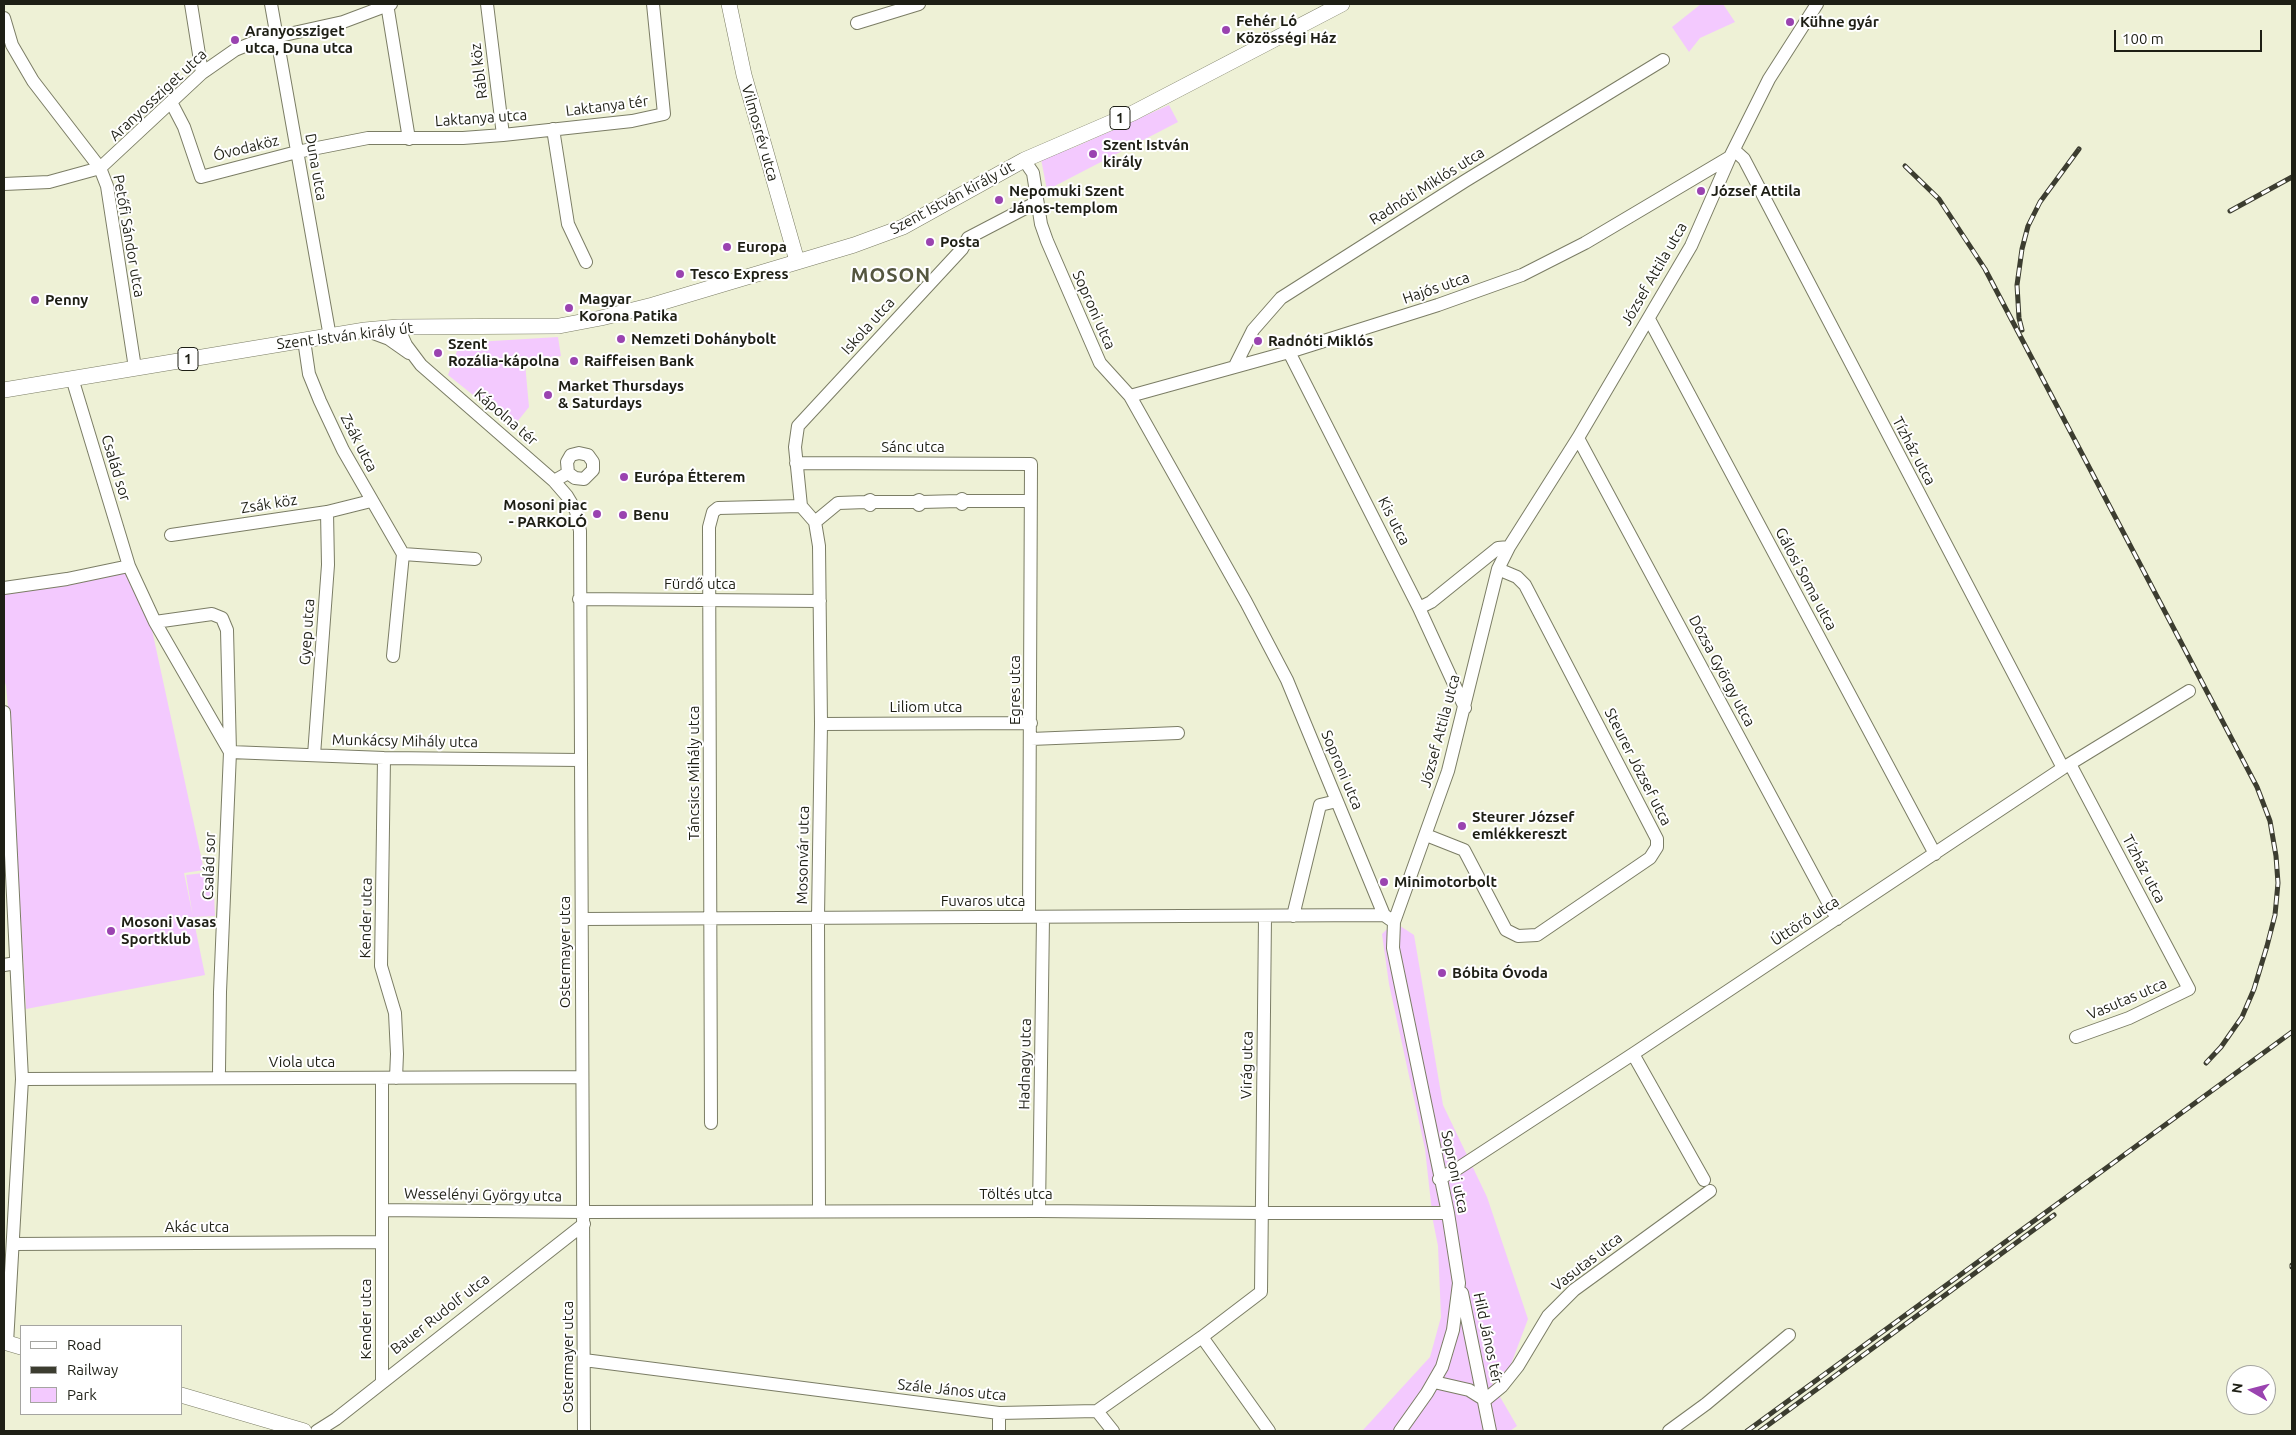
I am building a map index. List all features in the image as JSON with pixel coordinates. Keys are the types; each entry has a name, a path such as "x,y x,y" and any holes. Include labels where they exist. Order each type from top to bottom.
{"main road":[{"name":"Vilmosrév utca","path":"729,4 744,75 797,262"},
{"name":"Szent István király út","path":"4,390 365,330 398,327 559,326 653,305 854,245 903,227 1024,160 1133,113 1342,4"},
{"path":"182,1395 304,1431"}],"street":[{"path":"191,4 202,73"},
{"name":"Duna utca","path":"272,4 330,337"},
{"path":"389,4 409,139"},
{"name":"Aranyossziget utca","path":"4,184 49,182 100,168 202,73 235,50 257,41 343,22 389,4"},
{"name":"Rábl köz","path":"487,4 503,135"},
{"name":"Laktanya tér","path":"554,129 632,121 664,114 653,4"},
{"path":"857,23 919,4"},
{"name":"József Attila utca","path":"1389,918 1426,835 1448,771 1498,569 1509,547 1578,438 1691,246 1732,154 1769,79 1815,6"},
{"name":"Petőfi Sándor utca","path":"4,18 12,45 32,81 100,168 107,186 135,368"},
{"name":"Radnóti Miklós utca","path":"1234,366 1253,330 1280,298 1465,181 1663,60"},
{"name":"Óvodaköz","path":"171,102 184,127 201,177 297,152 368,138 409,139"},
{"path":"554,129 568,224 586,262"},
{"name":"Laktanya utca","path":"409,139 503,135 554,129"},
{"name":"Hajós utca","path":"1130,396 1289,352 1438,305 1522,275 1585,243 1732,154"},
{"name":"Tízház utca","path":"1732,154 1744,159 2067,766 2189,989"},
{"name":"Soproni utca","path":"1024,160 1033,173 1041,224 1047,241 1100,363 1130,396 1173,469 1286,680 1389,918 1393,948 1439,1178 1448,1213 1459,1283 1449,1347 1442,1368 1400,1431"},
{"name":"Iskola utca","path":"801,506 795,447 798,426 962,249 968,238 1037,202"},
{"name":"Gálosi Soma utca","path":"1648,319 1935,854"},
{"name":"Kápolna tér","path":"398,327 406,345 421,365 554,481"},
{"name":"Kápolna tér","path":"365,330 389,339 415,356"},
{"name":"Zsák utca","path":"304,340 310,374 320,401 343,450 402,554"},
{"name":"Kis utca","path":"1289,352 1419,608 1465,708"},
{"name":"Család sor","path":"72,378 129,566 155,622 230,752"},
{"name":"Dózsa György utca","path":"1578,438 1837,919"},
{"path":"579,453 588,455 593,462 592,470 584,479 574,478 568,473 567,462 571,455 579,453"},
{"name":"Sánc utca","path":"796,463 1031,464"},
{"name":"Egres utca","path":"1029,917 1031,464"},
{"path":"554,481 568,473"},
{"name":"Ostermayer utca","path":"554,481 568,496 576,511 580,531 584,1431"},
{"name":"Zsák köz","path":"171,535 327,512 371,501"},
{"path":"801,506 815,522 838,503 1030,501"},
{"name":"Táncsics Mihály utca","path":"711,1123 711,600 709,527 713,512 718,508 801,506"},
{"name":"Gyep utca","path":"314,755 328,565 327,512"},
{"name":"Mosonvár utca","path":"815,522 819,546 821,724 818,917 819,1211"},
{"path":"1419,608 1431,602 1498,548 1509,547"},
{"path":"393,656 402,554 475,559"},
{"path":"4,588 67,579 129,566"},
{"name":"Steurer József utca","path":"1426,835 1464,850 1506,930 1518,936 1537,935 1650,858 1657,847 1657,839 1525,585 1517,577 1498,569"},
{"name":"Fürdő utca","path":"579,599 820,601"},
{"name":"Család sor","path":"155,622 212,614 222,618 227,630 230,752 220,992 219,1071"},
{"name":"Úttörő utca","path":"1439,1178 1457,1169 1633,1054 2067,766 2189,691"},
{"path":"4,712 10,964 22,1079 8,1220 13,1244 11,1344"},
{"name":"Liliom utca","path":"821,724 1031,723"},
{"path":"1031,739 1178,733"},
{"name":"Munkácsy Mihály utca","path":"230,752 384,758 580,760"},
{"name":"Kender utca","path":"384,758 381,966 395,1012 396,1078"},
{"path":"1293,916 1320,806 1337,801"},
{"name":"Fuvaros utca","path":"582,919 1293,916 1389,918"},
{"name":"Hadnagy utca","path":"1040,1210 1043,917"},
{"name":"Virág utca","path":"1262,1213 1265,917"},
{"name":"Vasutas utca","path":"2076,1037 2129,1018 2189,989"},
{"name":"Vasutas utca","path":"1485,1400 1502,1386 1518,1366 1548,1316 1574,1290 1707,1185 1633,1054"},
{"name":"Kender utca","path":"382,1078 382,1381"},
{"name":"Viola utca","path":"22,1079 582,1078"},
{"name":"Wesselényi György utca","path":"382,1210 584,1218"},
{"name":"Töltés utca","path":"584,1218 819,1211 1040,1210 1448,1213"},
{"path":"1113,1431 1097,1411 1202,1337 1260,1292 1262,1213"},
{"name":"Bauer Rudolf utca","path":"318,1431 584,1218"},
{"name":"Akác utca","path":"13,1244 382,1242"},
{"name":"Hild János tér","path":"1459,1283 1490,1431"},
{"path":"1669,1431 1706,1404 1789,1336"},
{"path":"1202,1337 1268,1431"},
{"name":"Szále János utca","path":"584,1360 999,1413 1097,1411"},
{"name":"Hild János tér","path":"1434,1382 1469,1390 1485,1400"},
{"path":"999,1413 999,1431"}],"green space":[{"path":"1701,4 1723,4 1735,22 1700,38 1689,52 1672,27"},
{"path":"1169,105 1178,122 1047,190 1041,159 1075,147"},
{"path":"558,337 561,356 525,363 529,407 513,427 448,375 460,343"},
{"path":"126,570 152,630 204,870 184,873 205,975 26,1009 10,728 4,679 4,592"},
{"path":"213,872 215,916 193,917 186,875"},
{"path":"1394,922 1414,935 1443,1105 1487,1197 1528,1319 1510,1367 1492,1383 1517,1426 1510,1431 1363,1430 1430,1357 1441,1317 1438,1246 1433,1221 1425,1149 1389,984 1382,934"}],"railway":[{"path":"2022,330 2019,318 2017,285 2022,249 2028,226 2040,202 2079,149"},
{"path":"1905,166 1939,199 1985,269 2257,787 2270,821 2278,883 2275,915 2267,946 2254,989 2242,1017 2221,1047 2206,1063"},
{"path":"2230,211 2292,177"},
{"path":"1747,1431 2292,1032"},
{"path":"1760,1431 2054,1215"}],"place":[{"name":"Kühne gyár","path":"1790,22"},
{"name":"Fehér Ló Közösségi Ház","path":"1226,30"},
{"name":"Aranyossziget utca, Duna utca","path":"235,40"},
{"name":"Szent István király","path":"1093,154"},
{"name":"József Attila","path":"1701,191"},
{"name":"Nepomuki Szent János-templom","path":"999,200"},
{"name":"Posta","path":"930,242"},
{"name":"Europa","path":"727,247"},
{"name":"Tesco Express","path":"680,274"},
{"name":"Penny","path":"35,300"},
{"name":"Magyar Korona Patika","path":"569,308"},
{"name":"Nemzeti Dohánybolt","path":"621,339"},
{"name":"Radnóti Miklós","path":"1258,341"},
{"name":"Szent Rozália-kápolna","path":"438,353"},
{"name":"Raiffeisen Bank","path":"574,361"},
{"name":"Market Thursdays & Saturdays","path":"548,395"},
{"name":"Európa Étterem","path":"624,477"},
{"name":"Mosoni piac - PARKOLÓ","path":"597,514"},
{"name":"Benu","path":"623,515"},
{"name":"Steurer József emlékkereszt","path":"1462,826"},
{"name":"Minimotorbolt","path":"1384,882"},
{"name":"Mosoni Vasas Sportklub","path":"111,931"},
{"name":"Bóbita Óvoda","path":"1442,973"}],"district":[{"name":"MOSON","path":"891,275"}]}
